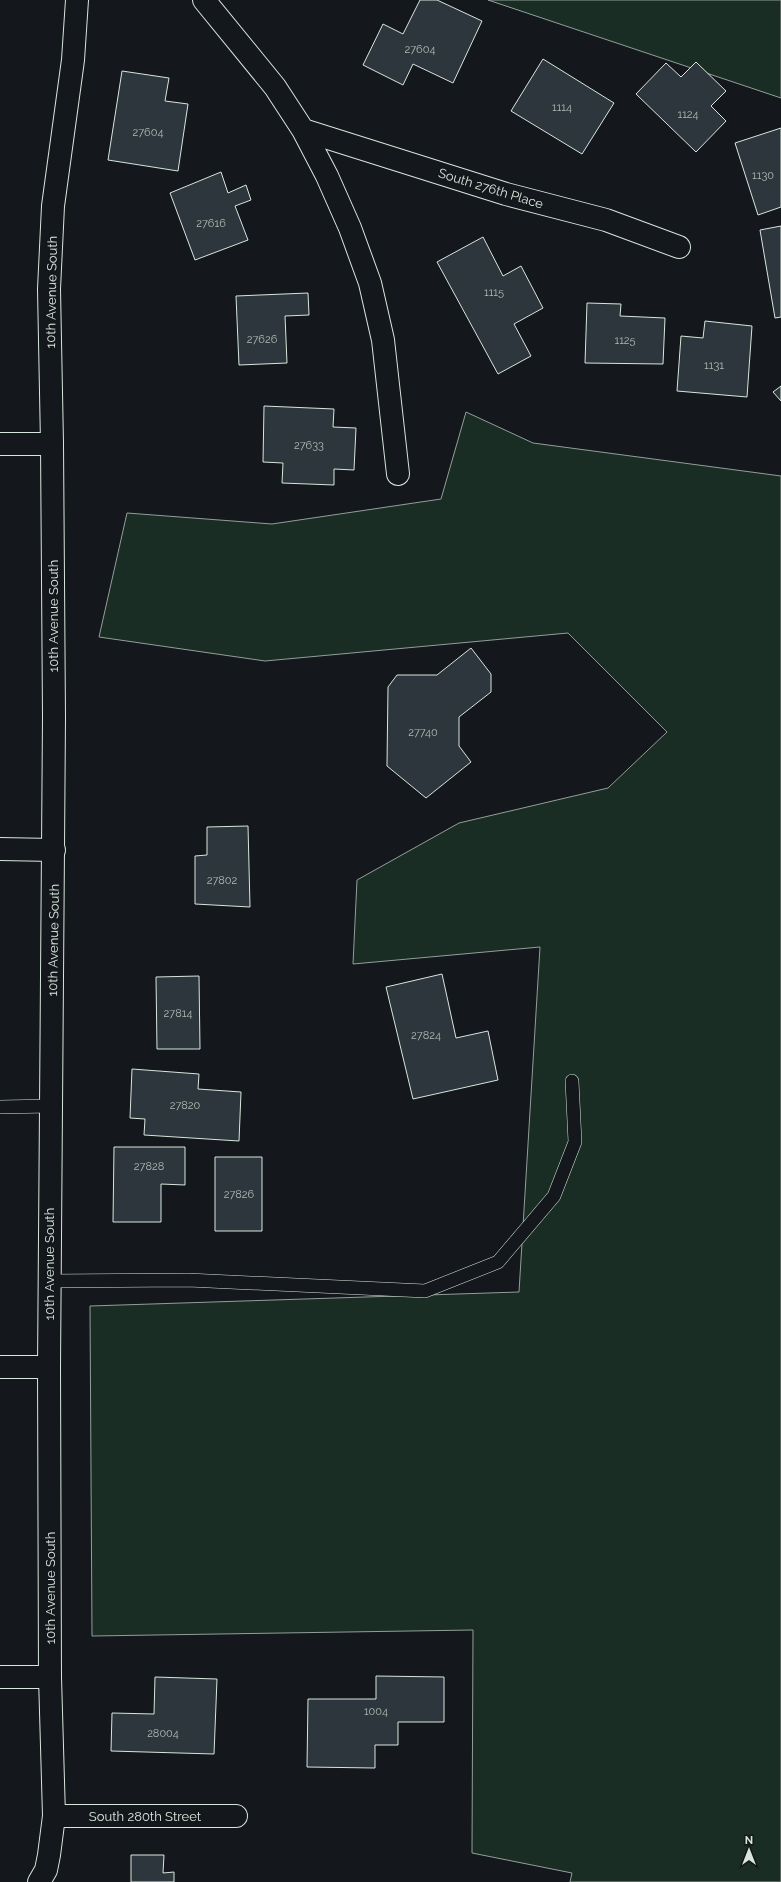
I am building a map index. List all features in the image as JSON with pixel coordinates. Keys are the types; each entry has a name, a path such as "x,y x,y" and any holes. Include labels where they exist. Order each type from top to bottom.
{"main road":[{"name":"10th Avenue South","path":"50,1882 50,1855 54,1816 50,1677 49,1281 54,850 52,444 48,289 51,231 57,178 74,60 77,0"},
{"path":"204,0 265,75 303,130 327,176 350,228 370,284 384,340 398,474"},
{"name":"South 276th Place","path":"303,130 506,194 606,220 679,247"},
{"path":"0,444 52,444"},
{"path":"0,849 54,850"},
{"path":"0,1367 49,1367"},
{"path":"0,1678 50,1677"},
{"name":"South 280th Street","path":"54,1816 236,1816"},
{"path":"39,1882 46,1870 50,1855"}],"lane":[{"path":"49,1281 188,1280 425,1291 498,1262 554,1196 575,1142 572,1081"},
{"path":"0,1107 50,1106"}],"green space":[{"path":"488,0 781,0 781,98"},
{"path":"466,412 533,443 781,476 781,1882 570,1882 572,1873 472,1853 473,1630 92,1636 90,1306 519,1292 540,947 353,964 357,880 459,823 608,788 667,732 568,633 265,661 99,637 127,513 272,524 441,499"}],"building":[{"path":"420,0 437,0 482,21 453,83 413,64 403,85 363,65 383,24 403,34"},
{"path":"543,59 614,103 582,154 511,111"},
{"path":"696,62 726,91 711,106 726,121 696,152 636,94 666,63 681,77"},
{"path":"122,71 169,78 165,101 188,104 178,171 108,160"},
{"path":"781,128 781,207 758,215 735,143"},
{"path":"221,172 228,193 246,185 251,200 235,206 248,240 195,260 170,193"},
{"path":"781,226 781,317 775,318 760,230"},
{"path":"483,237 503,276 521,266 543,308 514,324 531,356 498,374 437,262"},
{"path":"308,293 309,315 285,316 287,363 239,365 236,296"},
{"path":"587,303 621,304 620,316 665,318 663,364 585,363"},
{"path":"705,321 752,326 747,397 677,391 681,336 703,338"},
{"path":"781,386 781,401 773,392"},
{"path":"264,406 334,409 333,427 356,428 354,470 334,469 334,485 282,483 283,463 263,462"},
{"path":"471,648 491,674 491,692 459,717 459,746 471,762 426,798 387,766 388,687 397,675 437,675"},
{"path":"248,826 250,907 195,904 195,856 207,855 207,827"},
{"path":"442,974 456,1038 488,1031 498,1080 413,1099 386,987"},
{"path":"199,976 200,1049 157,1049 156,977"},
{"path":"132,1069 199,1074 198,1089 241,1092 239,1141 144,1135 145,1119 130,1118"},
{"path":"114,1147 185,1147 185,1185 161,1184 161,1222 113,1222"},
{"path":"215,1157 262,1157 262,1231 215,1231"},
{"path":"376,1676 444,1677 444,1722 398,1722 398,1745 375,1745 375,1768 307,1767 308,1699 376,1699"},
{"path":"155,1677 217,1679 214,1754 111,1751 112,1713 154,1714"},
{"path":"131,1855 164,1855 163,1873 174,1872 174,1882 131,1882"}]}
